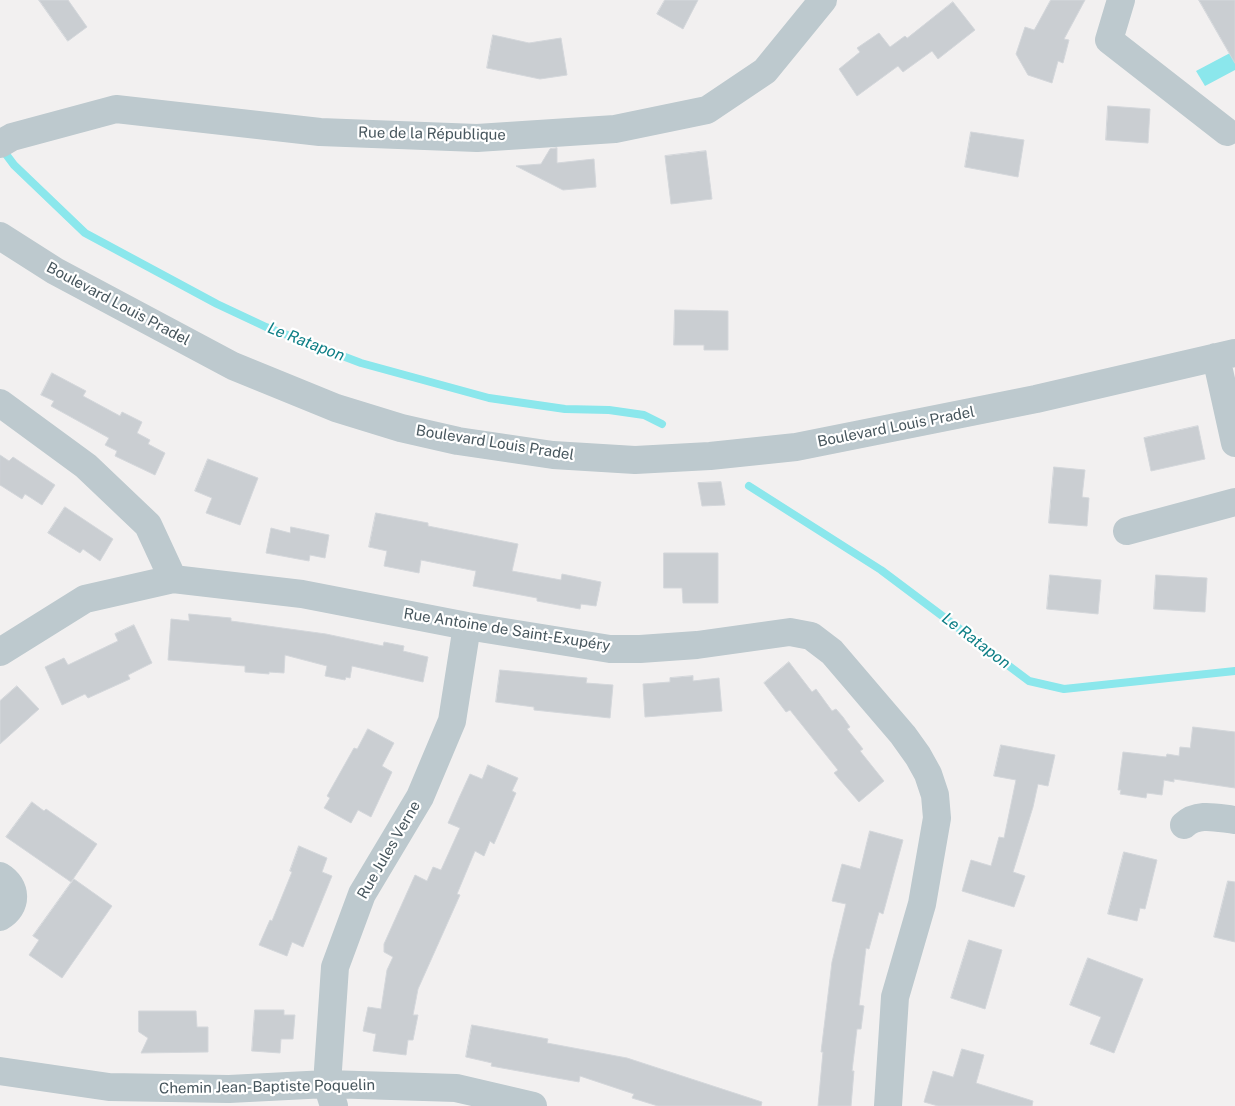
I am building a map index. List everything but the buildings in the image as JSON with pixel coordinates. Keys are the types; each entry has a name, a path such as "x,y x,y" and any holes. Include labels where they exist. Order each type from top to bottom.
{"street":[{"path":"1121,0 1109,40 1227,132"},
{"name":"Rue de la République","path":"6,140 116,109 320,132 477,138 615,128 707,110 765,71 817,2"},
{"name":"Boulevard Louis Pradel","path":"0,236 55,271 233,366 336,408 401,428 458,441 553,455 635,460 710,456 796,447 1036,399 1226,355"},
{"path":"1226,355 1235,443"},
{"path":"0,403 86,466 148,525 173,578"},
{"path":"1127,532 1235,502"},
{"name":"Rue Antoine de Saint-Exupéry","path":"0,652 85,599 173,578 302,594 467,626 610,649 640,649 697,644 790,632 810,636 832,652 903,735 928,774 935,795 937,818 922,904 895,997 888,1106"},
{"name":"Rue Jules Verne","path":"330,1095 335,967 362,894 420,797 452,721 467,626"},
{"path":"1184,825 1190,819 1205,816 1235,820"},
{"path":"0,876 8,880 12,890 13,901 8,911 0,917"},
{"name":"Chemin Jean-Baptiste Poquelin","path":"0,1071 109,1088 229,1089 330,1095 456,1088 533,1106"}],"water":[{"path":"1230,53 1235,62 1235,70 1205,86 1196,71"}],"waterway":[{"name":"Le Ratapon","path":"2,149 14,165 85,233 217,304 266,327 361,363 489,398 565,409 609,410 644,415 662,424"},
{"name":"Le Ratapon","path":"749,486 881,570 1029,681 1064,689 1235,671"}]}
